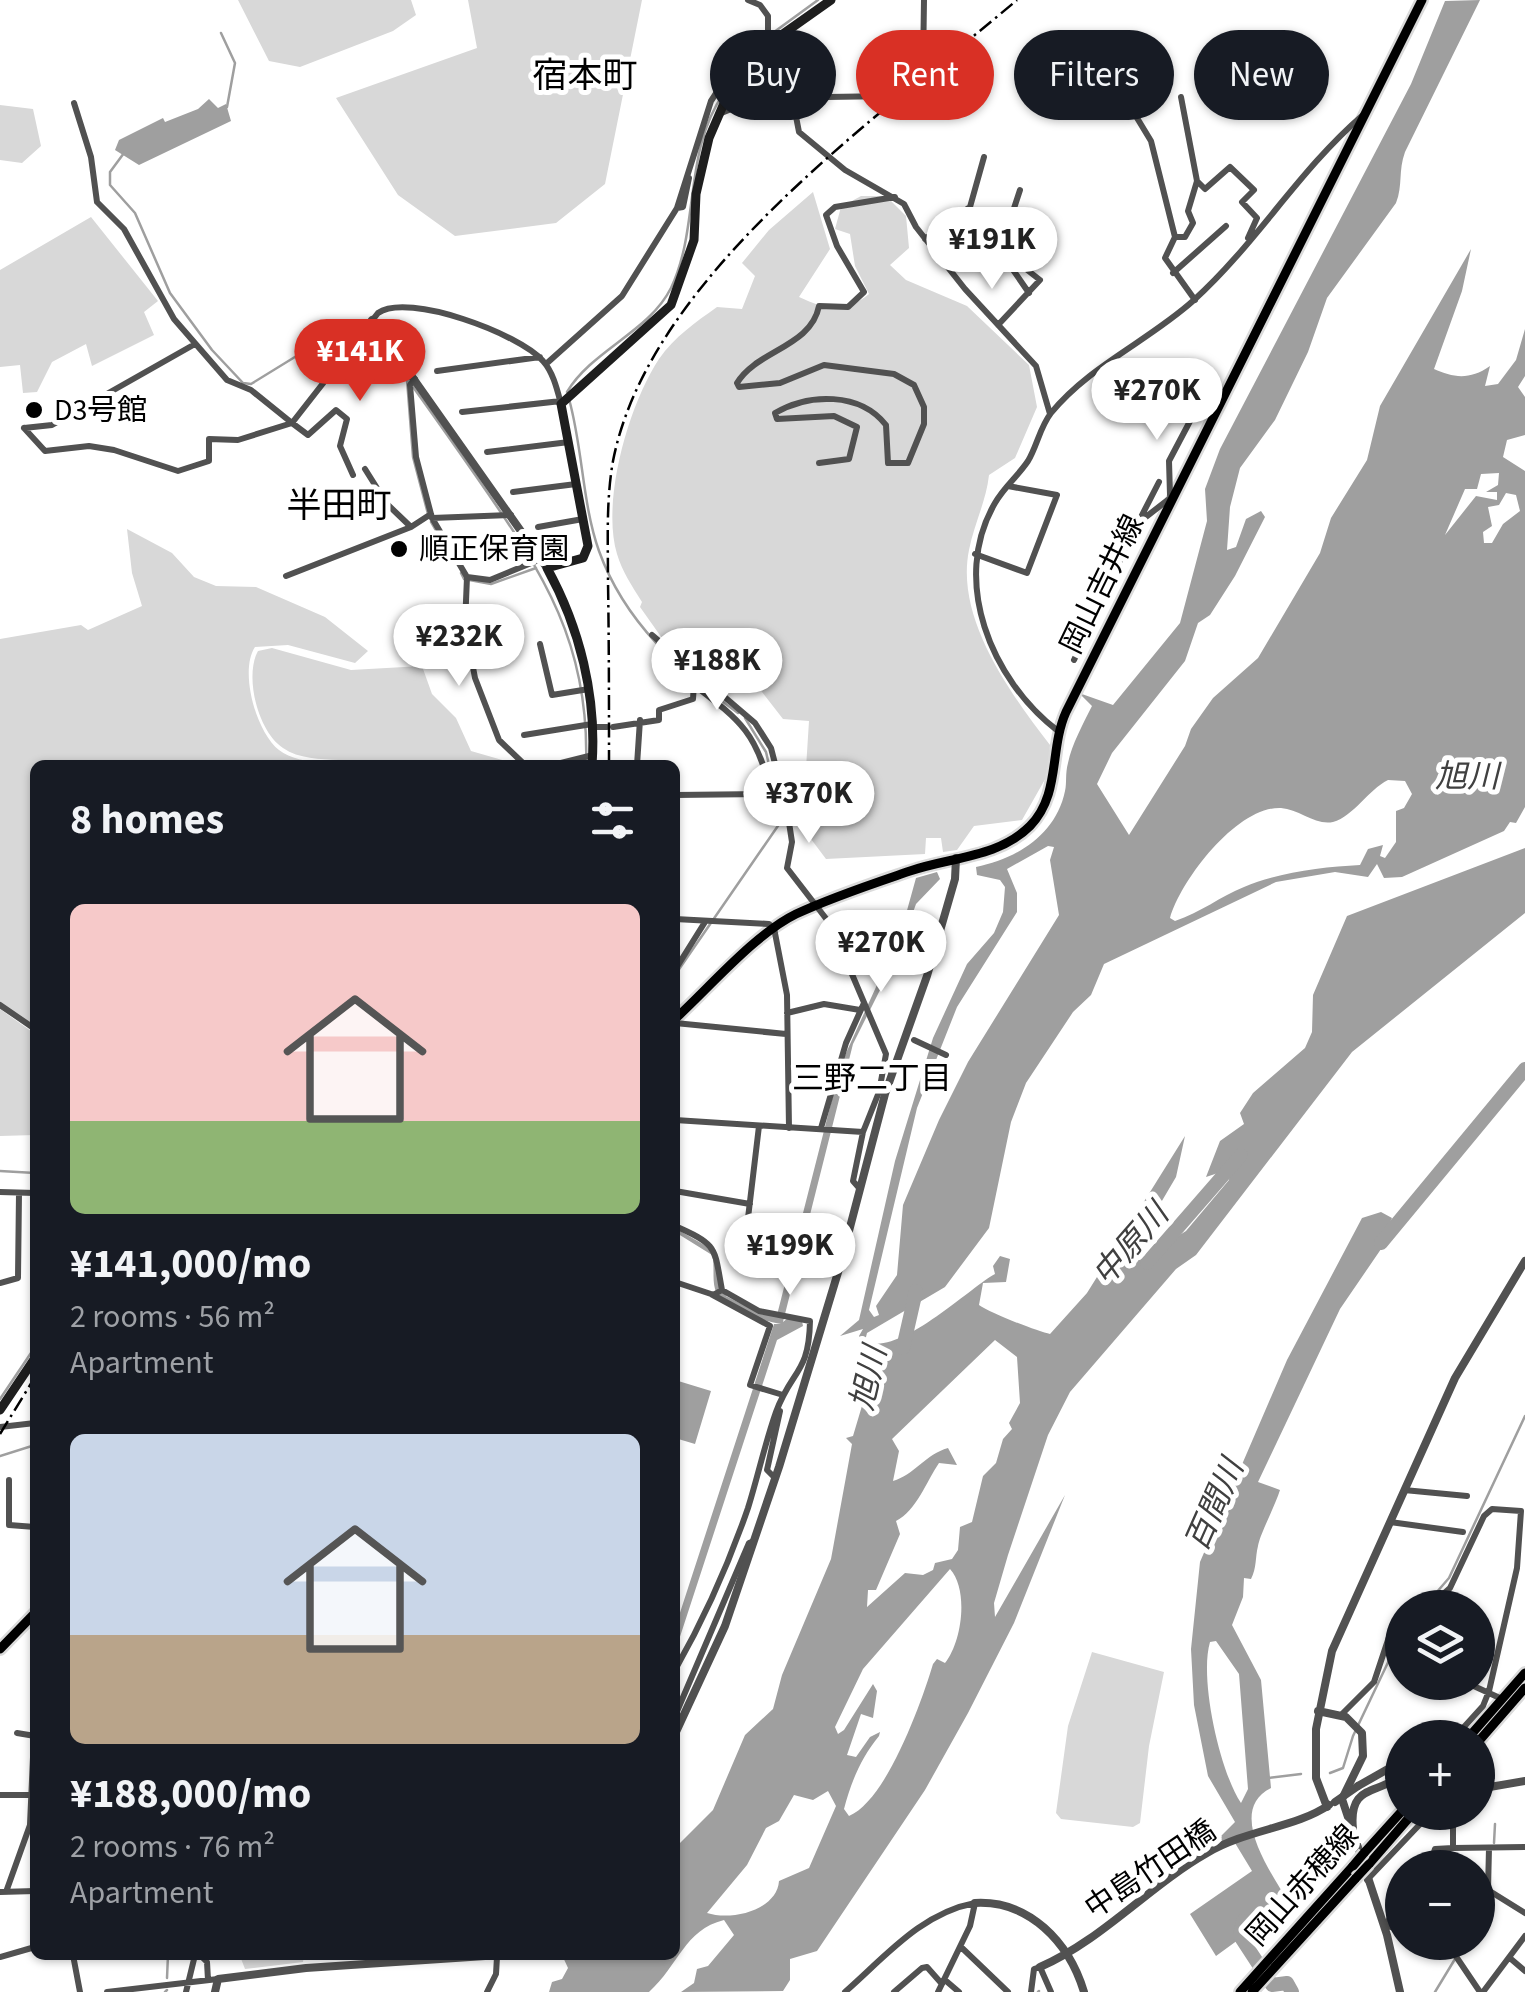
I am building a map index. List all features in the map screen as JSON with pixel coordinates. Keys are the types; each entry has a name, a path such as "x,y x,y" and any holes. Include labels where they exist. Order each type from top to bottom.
{"main road":[{"path":"782,30 830,0"},
{"name":"岡山吉井線","path":"680,1016 774,928 817,906 956,858 995,849 1030,826 1052,789 1058,731 1422,0"},
{"path":"590,758 585,690 568,615 539,563 586,555 584,519 568,442 564,400 672,305 694,240 691,194 711,122"},
{"path":"0,1410 30,1365"},
{"path":"0,1650 30,1619"},
{"path":"1483,1720 1525,1674"},
{"path":"1495,1723 1524,1691"},
{"name":"岡山赤穂線","path":"1252,1992 1385,1829"},
{"name":"岡山赤穂線","path":"1240,1992 1335,1893 1361,1879 1368,1864 1398,1830"}],"street":[{"path":"748,0 760,4 768,16 770,30"},
{"path":"836,98 892,96 923,68 924,0"},
{"path":"1175,237 1185,237 1193,223 1188,211 1197,181 1181,97"},
{"path":"74,103 91,157 97,202 124,229 153,286 195,344 227,380 251,390 308,435 331,410 346,416 340,446 352,475"},
{"path":"1058,731 1020,692 986,632 974,582 975,554 995,503 1027,462 1050,414 1088,378 1194,300 1289,190 1368,111"},
{"path":"437,371 544,361 622,296 678,208 689,162 715,120"},
{"path":"796,120 799,132 845,170 904,204 925,239 1036,366 1050,414"},
{"path":"1138,120 1151,141 1175,237 1165,258 1194,300"},
{"path":"925,239 970,207 984,157"},
{"path":"678,208 691,194 689,162"},
{"path":"1197,181 1205,189 1230,166 1254,190 1242,202 1257,218 1248,239"},
{"path":"1020,190 1000,251 1029,294"},
{"path":"819,463 849,459 857,427 834,416 777,420 775,413 811,400 855,402 886,425 888,463 908,463 924,424 924,407 914,385 884,372 824,364 780,383 739,387 737,383 754,363 806,331 816,319 819,306 848,308 864,292 836,246 826,215 834,207 895,197"},
{"path":"1174,273 1226,226"},
{"path":"998,325 1040,280 1026,269"},
{"path":"195,344 52,425 24,428 45,451 88,446 178,470 209,461 209,439 238,440 292,423 383,309 412,308 500,332 544,361 564,400 462,412"},
{"path":"372,320 539,563 490,580 467,579"},
{"path":"412,382 416,458 430,516 467,579 467,643 479,692 499,740 520,760"},
{"path":"1138,523 1172,496 1169,460 1198,406"},
{"path":"487,452 568,442"},
{"path":"364,469 387,504 411,527"},
{"path":"1074,660 1159,482"},
{"path":"513,492 576,484"},
{"path":"975,554 1026,573 1057,495 1008,486"},
{"path":"286,576 430,516 506,516"},
{"path":"538,527 584,519"},
{"path":"652,635 697,681 750,715 788,816 792,842 788,868 831,925 862,1006 886,1054 882,1093 860,1189 775,1478 708,1668 680,1724"},
{"path":"540,644 552,695 585,690"},
{"path":"524,735 659,720 659,710 693,699 697,681"},
{"path":"637,760 640,720"},
{"path":"788,816 807,788"},
{"path":"680,796 777,793"},
{"path":"860,1189 853,1181 863,1132 910,1040 956,858"},
{"path":"680,919 769,924 774,928 786,1012 789,1128"},
{"path":"680,963 711,921"},
{"path":"786,1012 824,1004 862,1006"},
{"path":"0,1006 30,1026"},
{"path":"825,1128 862,1006"},
{"path":"680,1022 786,1034"},
{"path":"910,1040 946,1055"},
{"path":"680,1120 863,1132"},
{"path":"759,1126 748,1218 797,1228"},
{"path":"0,1192 30,1194"},
{"path":"680,1192 750,1204"},
{"path":"0,1284 18,1278 19,1193"},
{"path":"680,1228 700,1237 718,1254 722,1290"},
{"path":"1385,1771 1331,1804 1316,1778 1318,1711 1332,1650 1455,1378 1525,1261"},
{"path":"680,1284 713,1295 770,1326 756,1387 783,1395"},
{"path":"680,1661 696,1634 747,1510 783,1395 809,1363 810,1320 759,1311 722,1290"},
{"path":"713,1295 722,1290"},
{"path":"775,1478 767,1470 783,1395"},
{"path":"0,1428 30,1424"},
{"path":"9,1480 9,1525 30,1527"},
{"path":"1404,1490 1466,1496"},
{"path":"1448,1590 1484,1516 1492,1509 1523,1510 1517,1568 1495,1665"},
{"path":"1390,1522 1462,1532"},
{"path":"680,1704 749,1543 754,1541"},
{"path":"1343,1716 1374,1682 1385,1650"},
{"path":"1495,1694 1502,1698"},
{"path":"1470,1720 1485,1700"},
{"path":"1318,1711 1343,1716 1362,1733 1363,1756 1342,1799 1361,1879 1385,1925"},
{"path":"17,1733 30,1735"},
{"path":"1495,1786 1525,1781"},
{"path":"1354,1844 1355,1803 1365,1792 1385,1785"},
{"path":"0,1795 30,1795"},
{"name":"中島竹田橋","path":"1040,1967 1065,1954 1202,1855 1262,1828 1311,1818 1331,1804"},
{"path":"30,1818 29,1830 3,1892 30,1891"},
{"path":"1361,1879 1411,1830"},
{"path":"1453,1830 1453,1848"},
{"path":"1435,1850 1525,1847"},
{"path":"1495,1892 1525,1913"},
{"path":"942,1985 975,1903"},
{"path":"845,1992 927,1920 950,1908 975,1903 1004,1904 1024,1911 1065,1954 1084,1992"},
{"path":"1459,1960 1481,1992 1511,1959 1525,1936"},
{"path":"960,1947 1008,1992"},
{"path":"0,1957 30,1948"},
{"path":"1511,1959 1525,1971"},
{"path":"74,1960 80,1992"},
{"path":"186,1992 198,1960"},
{"path":"202,1960 215,1992"},
{"path":"107,1992 375,1960"},
{"path":"486,1992 496,1974 498,1960"},
{"path":"1393,1960 1400,1992"},
{"path":"894,1992 928,1967 942,1985 959,1992"},
{"path":"1030,1992 1034,1969 1040,1967 1051,1992"}],"shaded area":[{"path":"238,0 411,0 416,15 393,31 300,67 269,61"},
{"path":"468,0 642,0 605,184 556,223 455,236 398,195 336,98 477,48"},
{"path":"0,105 33,109 41,146 22,163 0,160"},
{"path":"813,192 830,249 799,297 835,308 851,305 869,294 855,266 850,234 835,229 841,207 861,196 886,196 906,216 909,248 890,265 906,280 967,306 1029,365 1037,407 1015,458 989,475 969,550 967,576 970,602 990,654 1050,745 1048,774 1022,820 974,826 957,850 943,852 941,838 926,838 925,854 826,859 811,839 822,811 805,784 809,721 783,719 752,679 725,658 734,650 718,636 693,669 669,648 640,607 642,602 617,554 613,532 615,481 628,426 648,378 671,344 701,318 717,307 742,309 755,276 742,263 769,230"},
{"path":"91,217 158,301 144,312 154,335 92,366 86,344 52,362 37,392 23,393 20,365 0,367 0,270"},
{"path":"127,529 172,553 194,577 216,586 256,587 325,617 368,651 355,663 288,645 255,647 250,658 249,685 257,716 279,750 301,760 30,760 30,1023 0,1003 0,639 81,625 88,630 142,606 132,573"},
{"path":"272,648 351,670 422,666 432,694 456,718 471,751 502,760 339,760 289,752 274,740 260,717 252,674 258,651"},
{"path":"0,1009 30,1030 30,1135 0,1136"},
{"path":"1092,1652 1164,1672 1149,1746 1140,1823 1133,1827 1061,1819 1056,1813 1068,1726"},
{"path":"242,1960 303,1960 303,1962 245,1969"}],"water":[{"name":"旭川","path":"1480,0 1405,152 1396,203 1327,298 1308,352 1275,420 1240,468 1230,507 1227,550 1236,547 1246,519 1261,511 1265,517 1235,576 1210,615 1198,623 1185,661 1112,753 1097,784 1129,835 1185,746 1191,729 1213,698 1258,658 1320,553 1331,518 1367,460 1380,406 1471,249 1462,291 1434,369 1461,376 1490,366 1485,386 1498,384 1516,360 1525,329 1525,376 1518,387 1525,397 1525,435 1507,440 1503,457 1525,471 1525,807 1516,823 1510,822 1504,831 1402,877 1384,878 1377,864 1368,877 1335,872 1276,882 1104,964 1091,995 1073,1012 1026,1083 1011,1122 989,1228 945,1287 867,1333 865,1341 879,1344 914,1331 995,1274 993,1266 1000,1256 1010,1259 1006,1282 983,1283 979,1305 1050,1334 1087,1293 1185,1136 1176,1177 1136,1245 1137,1253 1145,1257 1186,1231 1229,1180 1230,1169 1206,1177 1220,1141 1244,1124 1240,1113 1253,1093 1305,1048 1312,1032 1313,995 1347,916 1525,848 1525,913 1352,1052 1196,1255 1176,1269 1070,1392 1048,1435 994,1603 995,1617 1065,1495 1014,1623 925,1790 817,1951 790,1959 790,1980 783,1991 681,1992 694,1983 697,1969 708,1966 734,1935 724,1920 700,1932 680,1954 680,1843 713,1810 745,1735 773,1709 782,1675 831,1559 852,1444 846,1438 853,1436 870,1379 859,1336 863,1329 840,1336 859,1320 895,1161 933,1038 967,964 994,933 1003,912 1005,887 1000,880 977,875 976,867 1019,851 1053,820 1065,791 1072,749 1092,706 1079,693 1113,705 1180,623 1207,521 1205,489 1220,449 1411,84 1445,1","holes":["1499,473 1498,485 1486,492 1497,492 1497,500 1476,496 1445,535 1465,489 1477,489 1481,474","1506,493 1516,495 1520,511 1503,524 1492,543 1484,543 1483,532 1492,526 1488,507 1499,505","1388,780 1405,781 1412,794 1404,808 1396,811 1396,842 1385,858 1380,856 1383,845 1368,849 1360,865 1272,878 1235,891 1184,918 1170,918 1198,866 1229,832 1247,819 1281,808 1320,822 1333,822","1048,846 1054,847 1050,860 1059,915 968,1062 939,1120 903,1205 897,1275 876,1306 879,1315 874,1317 869,1310 917,1108 957,1007 1017,912 1017,893 1007,869","995,1340 1017,1357 1020,1403 996,1463 983,1476 972,1522 960,1527 958,1550 952,1559 935,1563 933,1570 923,1575 905,1573 867,1607 868,1590 876,1590 900,1534 896,1521 915,1503 939,1463 957,1465 948,1448 893,1481 899,1451 892,1439","950,1569 961,1602 956,1642 945,1663 937,1659 933,1664 912,1724 877,1791 849,1816 844,1809 850,1789 880,1732 870,1737 856,1757 847,1755 861,1714 873,1718 877,1691 873,1684 844,1730 838,1734 835,1727 863,1669","828,1791 836,1806 809,1868 779,1881 770,1899 752,1911 707,1913 747,1865 766,1828 779,1821 794,1795 813,1800"]},
{"path":"209,99 218,108 226,104 231,121 139,165 115,150 119,140 163,118 165,122 198,109"},
{"path":"937,872 940,879 916,904 899,952 853,1044 783,1322 788,1318 802,1321 803,1326 777,1340 680,1637 680,1613 774,1324 781,1324 744,1313 725,1302 715,1289 712,1255 680,1235 680,1231 713,1250 726,1296 759,1313 777,1315 841,1064 901,932 916,878"},
{"path":"1381,1212 1392,1218 1388,1227 1392,1233 1340,1309 1258,1482 1280,1490 1259,1541 1253,1575 1251,1579 1244,1578 1243,1597 1232,1625 1261,1680 1271,1788 1258,1798 1252,1812 1252,1827 1264,1860 1289,1903 1216,1956 1190,1914 1252,1871 1235,1843 1220,1837 1235,1822 1208,1776 1194,1705 1191,1649 1200,1562 1287,1360 1362,1218","holes":["1216,1641 1239,1674 1248,1789 1241,1803 1219,1748 1209,1701 1210,1642"]},
{"path":"680,1382 711,1391 695,1444 680,1440"},
{"name":"旭川","path":"564,1960 676,1960 649,1992 549,1992 552,1982 562,1979 568,1968"}],"waterway":[{"path":"777,30 818,0"},
{"path":"221,33 235,63 227,107"},
{"path":"567,392 591,364 649,317 671,288 686,240 697,164 710,119"},
{"path":"124,153 110,172 110,185 135,213 170,293 212,350 243,383 251,384 303,352 380,342 502,514 542,580 571,647 580,683 586,760"},
{"path":"407,380 413,457 428,514"},
{"path":"569,399 593,533 610,577 623,601 656,643 738,713"},
{"path":"431,522 454,562"},
{"path":"461,573 464,579 491,584 536,568"},
{"path":"680,968 782,820 766,752 745,718"},
{"name":"百間川","path":"1381,1243 1525,1069"},
{"name":"中原川","path":"1147,1263 1241,1155"},
{"path":"0,1171 30,1173"},
{"name":"旭川","path":"903,1348 916,1291"},
{"path":"0,1399 30,1354"},
{"path":"1439,1590 1449,1578 1525,1416"},
{"path":"0,1456 30,1447"},
{"path":"1330,1773 1343,1768 1353,1736 1385,1669"},
{"path":"1268,1778 1301,1774"},
{"path":"1494,1843 1495,1830"},
{"name":"百間川","path":"1243,1921 1240,1936 1272,1985 1287,1983 1292,1992"},
{"path":"167,1978 168,1960"},
{"path":"1435,1992 1454,1960"}],"railway":[{"path":"609,760 609,491 613,461 635,393 672,327 720,265 777,205 838,148 1017,0"},
{"path":"0,1434 30,1385"}],"place":[{"name":"D3号館","path":"34,410"},
{"name":"順正保育園","path":"399,549"}],"district":[{"name":"宿本町","path":"585,75"},
{"name":"半田町","path":"339,505"},
{"name":"三野二丁目","path":"872,1078"}]}
